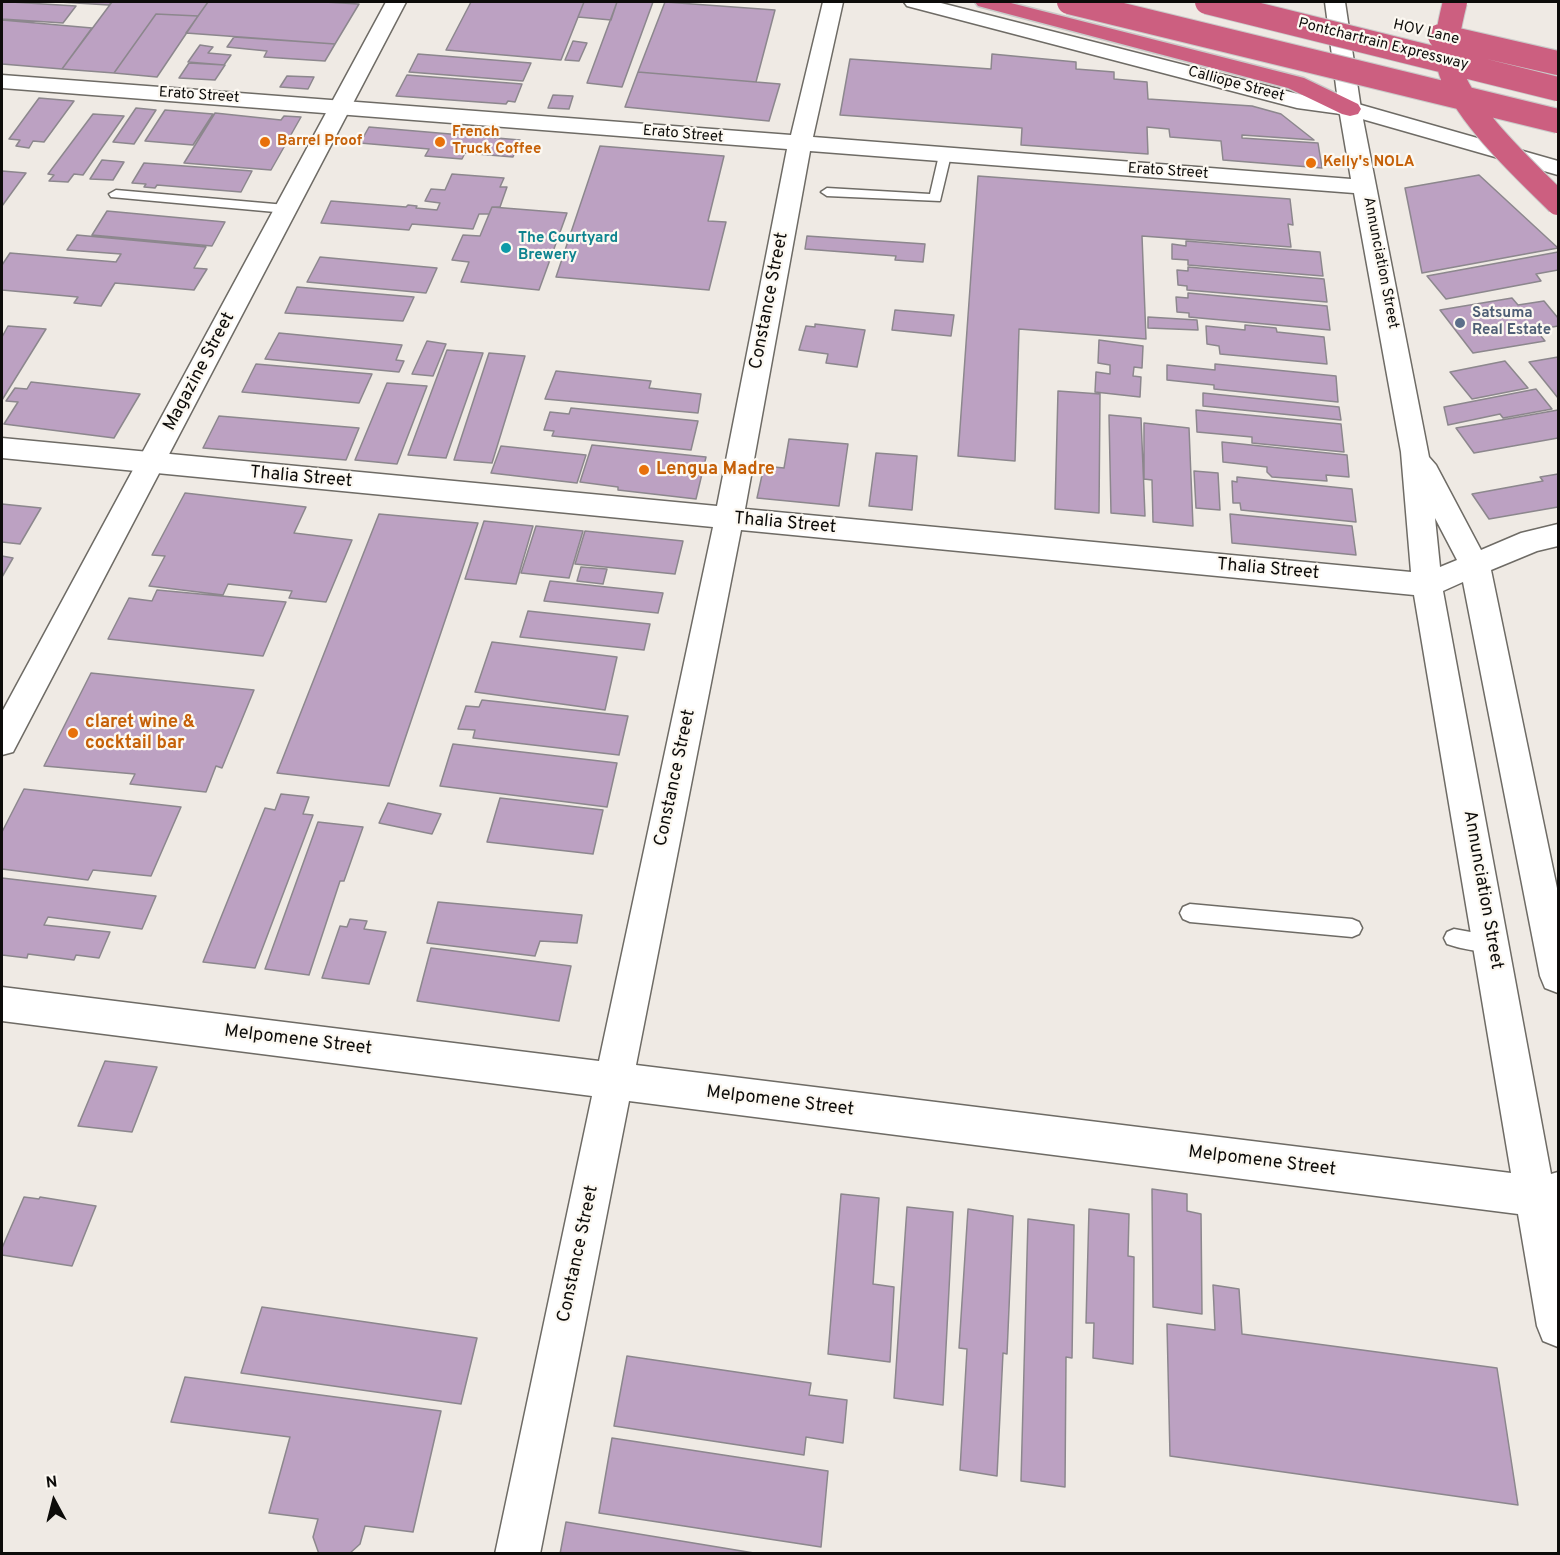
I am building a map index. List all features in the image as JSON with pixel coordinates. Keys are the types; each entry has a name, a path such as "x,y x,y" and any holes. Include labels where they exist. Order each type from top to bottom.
{"highway":[{"path":"985,2 1296,83 1350,109"},
{"path":"1069,2 1558,121"},
{"name":"Pontchartrain Expressway","path":"1208,2 1558,89"},
{"path":"1455,2 1448,26 1451,73 1479,117 1516,160 1558,203"},
{"path":"1325,4 1362,18"},
{"name":"HOV Lane","path":"1420,32 1558,63"}],"street":[{"name":"Magazine Street","path":"2,742 396,2"},
{"name":"Constance Street","path":"518,1554 729,519 800,144 833,2"},
{"name":"Calliope Street","path":"914,2 1305,103 1350,109 1558,168"},
{"name":"Annunciation Street","path":"1325,4 1350,109 1415,452 1427,585 1491,943 1547,1194 1558,1326"},
{"name":"Erato Street","path":"2,81 1365,187"},
{"name":"Thalia Street","path":"2,448 1427,585 1531,541 1558,535"},
{"name":"Annunciation Street","path":"1415,452 1475,566 1558,976"},
{"name":"Melpomene Street","path":"2,1004 1547,1194"}],"lane":[{"path":"827,192 935,198 945,155"},
{"path":"116,194 286,209"},
{"path":"1190,913 1352,928"},
{"path":"1454,938 1491,943"}],"building":[{"path":"2,2 76,6 63,23 2,19"},
{"path":"59,2 112,2 109,5"},
{"path":"112,2 208,2 198,16 156,14 114,73 62,69"},
{"path":"208,2 359,4 335,44 186,33"},
{"path":"471,2 584,2 561,60 446,50"},
{"path":"584,2 617,2 611,20 578,17"},
{"path":"617,2 653,2 622,87 587,83"},
{"path":"665,2 775,10 756,82 638,72"},
{"path":"156,14 198,16 157,77 114,73"},
{"path":"2,20 92,28 62,69 2,64"},
{"path":"234,37 335,44 325,61 264,57 267,51 227,47"},
{"path":"573,41 587,43 579,61 565,60"},
{"path":"200,45 213,47 208,53 231,55 224,65 188,62"},
{"path":"418,54 531,63 523,81 409,72"},
{"path":"992,54 1076,62 1076,69 1114,72 1114,79 1147,82 1148,99 1252,106 1281,114 1314,140 1242,135 1242,138 1318,143 1322,168 1223,160 1221,141 1170,137 1169,129 1147,127 1148,154 1021,145 1022,128 840,115 850,59 991,69"},
{"path":"189,63 225,65 215,80 179,78"},
{"path":"638,72 780,84 769,121 625,107"},
{"path":"407,75 522,84 515,102 508,101 506,104 396,96"},
{"path":"287,76 314,77 308,89 280,87"},
{"path":"553,95 573,96 569,109 548,108"},
{"path":"39,98 74,101 44,142 33,141 29,148 16,146 20,140 9,139"},
{"path":"136,108 156,110 134,144 113,142"},
{"path":"165,110 213,114 193,145 145,141"},
{"path":"215,113 281,120 284,116 301,117 271,170 184,163"},
{"path":"93,114 124,116 83,175 74,174 68,182 49,181 54,175 48,174"},
{"name":"French Truck Coffee","path":"369,127 520,140 513,157 465,153 462,159 425,156 429,149 360,143"},
{"path":"600,146 724,156 708,221 726,222 709,290 556,277"},
{"path":"102,160 124,162 113,180 90,179"},
{"path":"144,163 252,171 241,192 157,185 155,188 144,187 146,184 132,183"},
{"path":"2,171 26,173 2,206"},
{"path":"452,174 504,178 500,187 507,187 500,207 492,207 489,214 479,214 473,229 412,224 409,230 321,223 331,201 406,207 408,205 437,210 440,203 425,201 431,189 445,190"},
{"path":"1479,175 1558,248 1422,273 1405,188"},
{"path":"978,176 1290,199 1293,225 1288,224 1291,247 1142,236 1146,339 1019,329 1015,461 958,456"},
{"name":"The Courtyard Brewery","path":"492,207 567,213 539,290 461,282 469,262 452,260 463,235 480,236"},
{"path":"107,211 225,222 212,246 92,235"},
{"path":"77,235 206,247 194,268 207,269 194,290 115,283 101,306 74,303 78,297 2,290 2,265 10,253 116,262 121,254 67,250"},
{"path":"807,236 925,244 923,262 895,260 896,256 805,249"},
{"path":"1186,241 1320,252 1323,276 1188,265 1188,260 1172,259 1172,244 1186,246"},
{"path":"1558,252 1558,270 1536,274 1541,281 1446,299 1427,276"},
{"path":"320,257 437,268 426,293 307,282"},
{"path":"1188,267 1324,279 1327,302 1187,290 1187,286 1178,285 1177,270 1188,271"},
{"path":"297,287 414,297 403,321 285,313"},
{"path":"1188,293 1327,306 1330,330 1189,317 1189,313 1177,312 1176,297 1188,298"},
{"path":"1512,298 1518,305 1544,301 1558,318 1558,326 1536,330 1545,341 1473,353 1440,310"},
{"path":"895,310 954,315 951,336 892,330"},
{"path":"1148,317 1197,320 1198,330 1148,328"},
{"path":"815,324 865,330 857,367 826,363 828,354 799,350 806,326 815,327"},
{"path":"1245,325 1276,328 1277,332 1324,337 1327,364 1220,354 1219,346 1207,344 1206,326 1245,330"},
{"path":"8,326 46,329 2,400 2,337"},
{"path":"279,333 402,345 396,360 404,361 399,372 265,359"},
{"path":"1099,340 1143,346 1142,368 1134,367 1133,376 1141,377 1140,397 1095,392 1096,372 1110,374 1110,365 1098,363"},
{"path":"427,341 446,344 433,376 412,374"},
{"path":"447,350 483,353 446,458 408,455"},
{"path":"489,353 525,356 492,463 454,460"},
{"path":"1558,357 1558,398 1529,362"},
{"path":"1505,361 1528,388 1472,399 1450,372"},
{"path":"256,364 372,374 359,403 242,392"},
{"path":"1215,364 1336,376 1338,402 1214,389 1214,385 1167,380 1167,365 1215,370"},
{"path":"556,371 651,381 649,388 701,394 698,413 545,399"},
{"path":"31,382 140,394 114,438 4,424 18,402 6,401 15,388 27,389"},
{"path":"387,383 427,386 397,464 355,460"},
{"path":"1536,389 1552,409 1503,418 1500,414 1448,425 1444,407"},
{"path":"1058,391 1100,394 1099,513 1055,509"},
{"path":"1203,393 1339,407 1341,420 1203,406"},
{"path":"571,408 698,421 691,450 552,436 554,431 544,430 550,412 569,414"},
{"path":"1196,410 1341,424 1344,452 1252,443 1252,437 1197,432"},
{"path":"1558,410 1558,438 1474,453 1456,428"},
{"path":"1109,415 1141,418 1145,516 1111,513"},
{"path":"219,416 359,428 346,460 203,448"},
{"path":"1144,423 1189,428 1193,526 1153,522 1152,480 1144,479"},
{"path":"789,439 848,444 839,506 757,498 764,466 784,468"},
{"path":"1222,442 1347,455 1349,477 1326,475 1327,481 1272,477 1267,472 1267,467 1223,462"},
{"name":"Lengua Madre","path":"592,445 706,457 696,499 618,490 618,487 580,482"},
{"path":"501,446 586,455 577,483 491,473"},
{"path":"876,453 917,456 912,510 869,506"},
{"path":"1194,471 1218,473 1220,510 1196,508"},
{"path":"1558,474 1558,507 1489,519 1472,494 1543,481 1540,477"},
{"path":"1237,477 1352,489 1356,522 1241,510 1240,503 1233,503 1232,481 1237,482"},
{"path":"185,493 306,507 294,533 352,540 326,602 289,598 292,591 228,584 223,595 149,586 165,556 152,555"},
{"path":"2,504 41,508 20,544 2,542"},
{"path":"379,514 478,523 389,786 277,773"},
{"path":"1230,514 1352,526 1356,555 1232,543"},
{"path":"484,521 533,526 516,584 465,579"},
{"path":"536,526 583,531 569,578 521,573"},
{"path":"585,531 683,541 675,574 575,564"},
{"path":"2,556 13,558 2,577"},
{"path":"581,567 607,569 603,584 577,581"},
{"path":"550,581 663,593 658,613 544,601"},
{"path":"157,590 286,602 263,656 108,639 129,598 152,601"},
{"path":"528,611 650,624 644,650 520,637"},
{"path":"492,642 617,657 605,710 475,692"},
{"path":"91,673 254,690 222,768 216,766 206,792 130,784 135,774 44,766"},
{"path":"482,700 628,716 619,755 473,738 475,730 458,729 466,706 479,707"},
{"path":"453,744 617,763 607,807 440,786"},
{"path":"24,789 181,807 151,876 93,870 88,880 2,869 2,832"},
{"path":"281,794 309,797 303,814 313,815 255,968 203,962 265,808 275,810"},
{"path":"500,798 603,810 593,854 487,842"},
{"path":"388,803 441,814 432,834 379,823"},
{"path":"318,822 363,827 344,881 340,881 309,975 265,969"},
{"path":"2,878 156,896 142,929 48,917 44,925 110,932 99,958 76,955 74,960 28,954 27,958 2,955"},
{"path":"438,902 582,915 577,943 540,941 535,956 427,943"},
{"path":"350,919 367,921 364,929 386,932 369,984 322,978 340,926 347,927"},
{"path":"431,948 571,966 559,1021 417,1001"},
{"path":"105,1061 157,1067 132,1132 78,1126"},
{"path":"1152,1189 1187,1194 1187,1211 1201,1214 1202,1314 1153,1307"},
{"path":"841,1194 879,1198 873,1284 894,1287 890,1362 828,1354"},
{"path":"24,1197 39,1199 40,1197 96,1206 72,1266 2,1255 2,1248"},
{"path":"907,1207 953,1212 943,1405 894,1398"},
{"path":"968,1209 1013,1216 1007,1354 1003,1353 997,1476 960,1470 967,1349 959,1348"},
{"path":"1089,1209 1129,1214 1128,1256 1134,1257 1133,1364 1093,1358 1094,1323 1086,1323"},
{"path":"1028,1219 1074,1225 1072,1358 1066,1357 1065,1487 1021,1481"},
{"path":"1213,1285 1239,1289 1242,1334 1497,1368 1518,1505 1170,1456 1167,1324 1215,1330"},
{"path":"262,1307 477,1338 461,1404 241,1373"},
{"path":"627,1356 811,1383 809,1395 847,1400 843,1443 806,1437 804,1455 614,1426"},
{"path":"185,1377 441,1411 413,1532 365,1526 360,1544 349,1554 319,1554 313,1537 318,1519 269,1513 290,1437 171,1422"},
{"path":"612,1438 828,1471 821,1547 599,1513"},
{"path":"566,1522 760,1554 560,1554"}],"place":[{"name":"Barrel Proof","path":"265,142"},
{"name":"French Truck Coffee","path":"440,142"},
{"name":"Kelly's NOLA","path":"1311,163"},
{"name":"The Courtyard Brewery","path":"506,248"},
{"name":"Satsuma Real Estate","path":"1460,323"},
{"name":"Lengua Madre","path":"644,470"},
{"name":"claret wine & cocktail bar","path":"73,733"}]}
